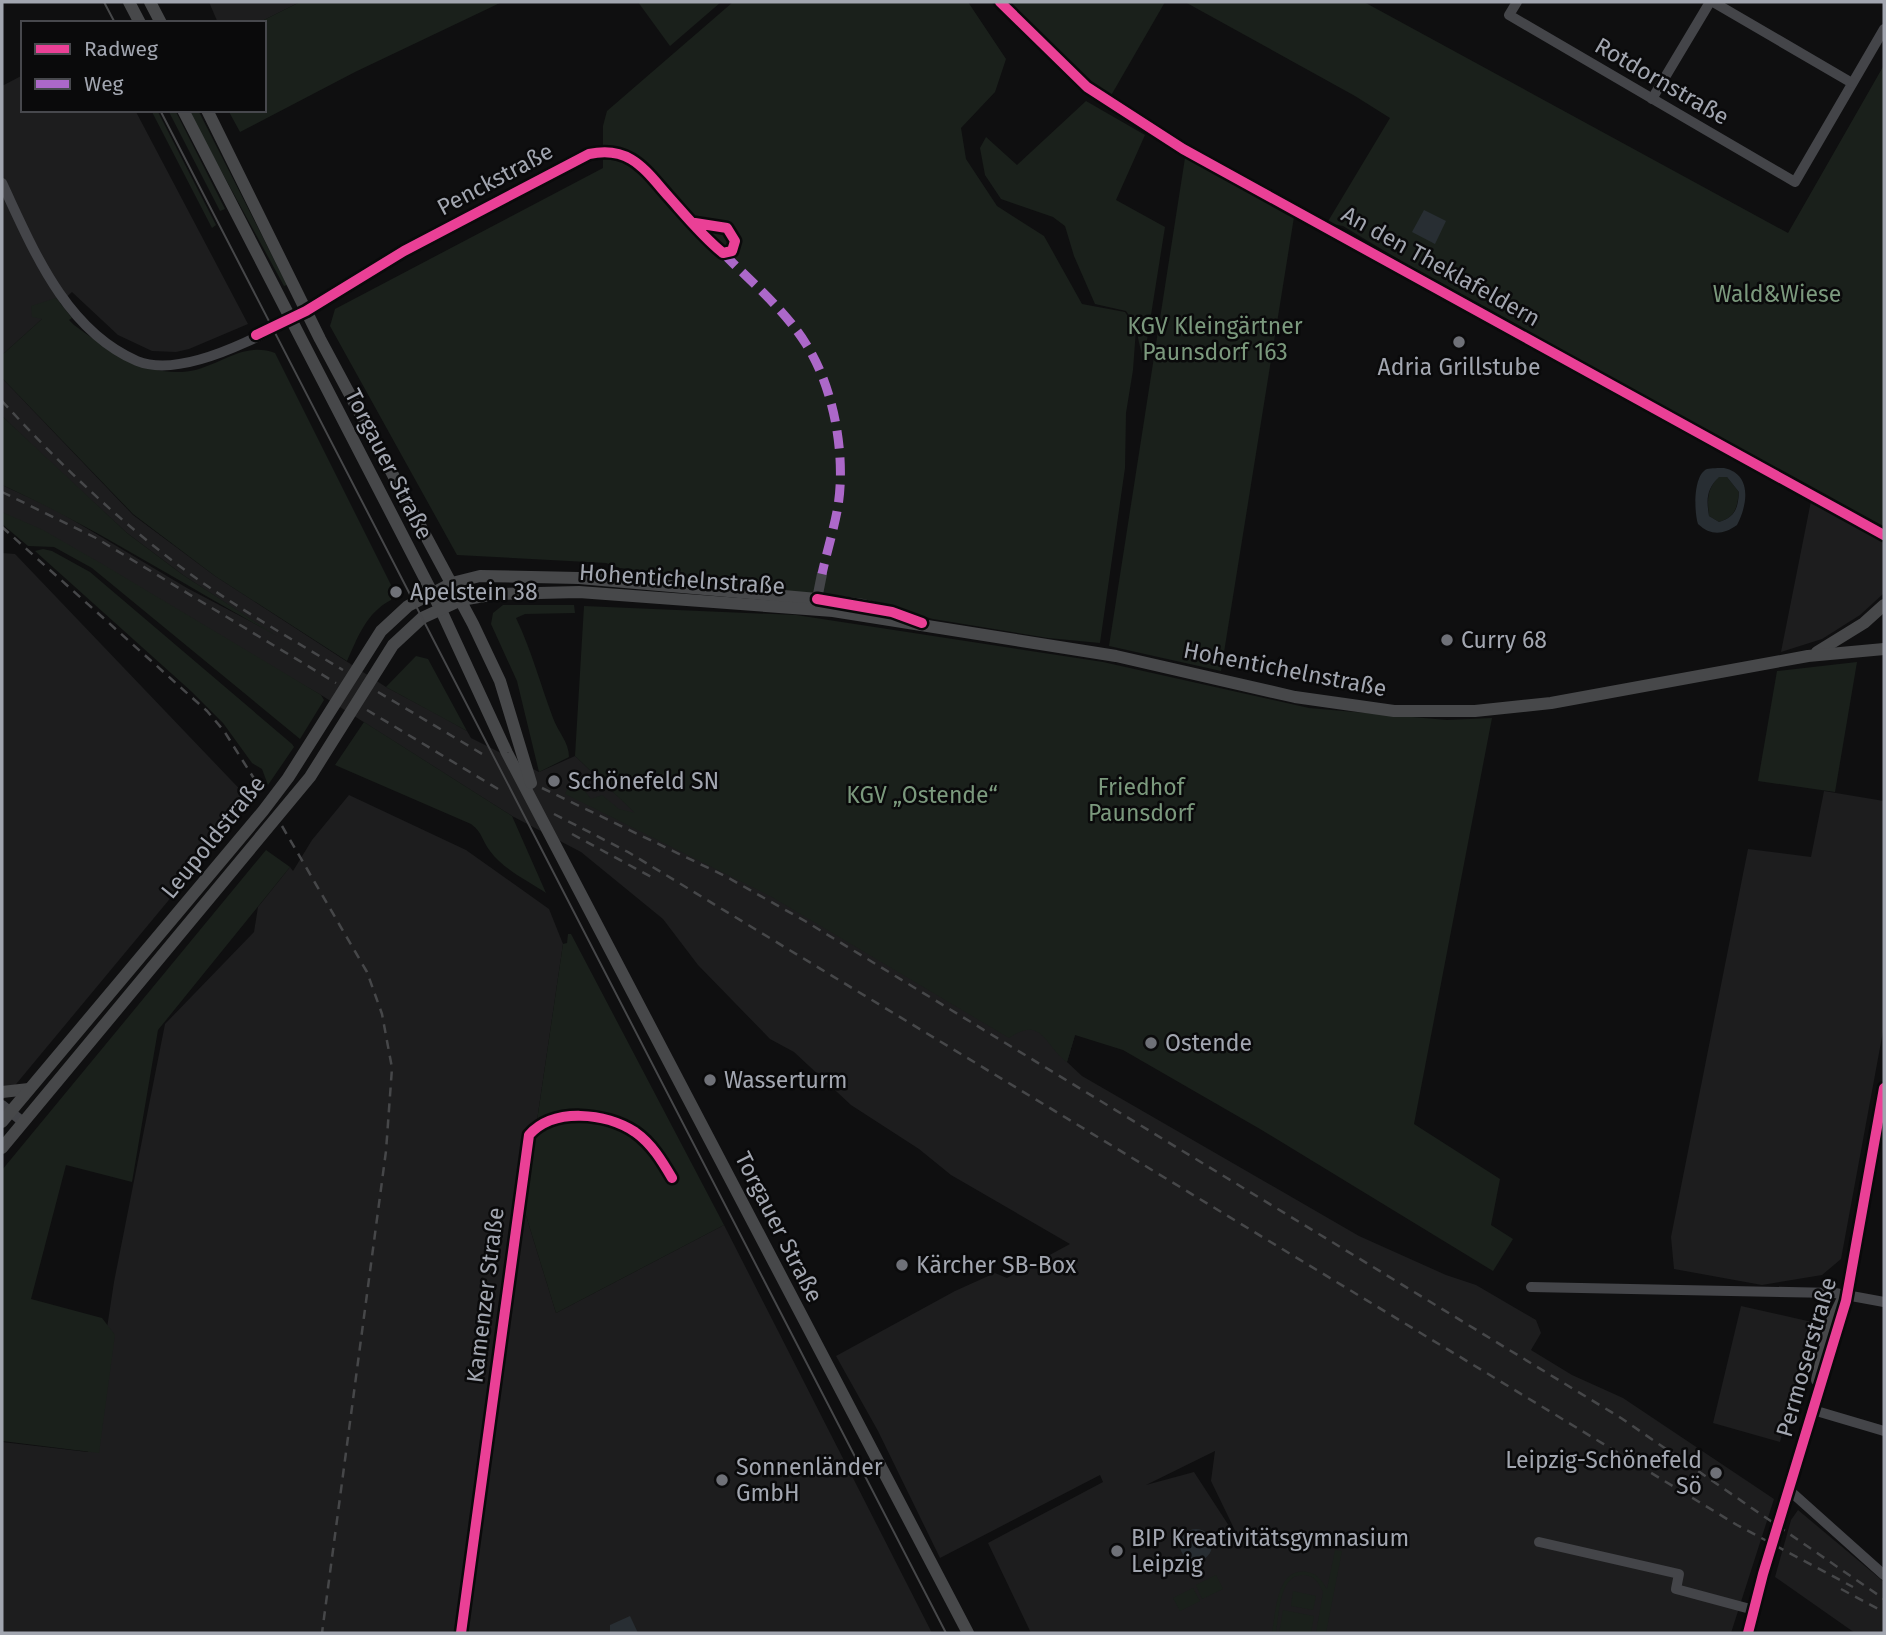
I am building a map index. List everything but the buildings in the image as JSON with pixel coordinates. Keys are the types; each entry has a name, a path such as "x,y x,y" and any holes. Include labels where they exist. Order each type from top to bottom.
{"main road":[{"path":"129,2 139,21"},
{"path":"150,2 160,21"},
{"name":"Torgauer Straße","path":"184,112 440,608 507,753 556,841 930,1567 968,1633"},
{"name":"Torgauer Straße","path":"208,112 306,311 376,447 461,600 500,681 523,762 556,841"},
{"name":"Hohentichelnstraße","path":"452,583 480,576 566,577 817,599 892,612 922,624"},
{"name":"Leupoldstraße","path":"4,1116 273,799 356,667 390,620 431,592 452,583"},
{"name":"Hohentichelnstraße","path":"440,608 461,600 529,593 664,596 790,607 922,624 1116,656 1295,697 1394,711 1475,711 1550,703 1808,656 1884,649"},
{"name":"Hohentichelnstraße","path":"1808,656 1864,623 1884,605"},
{"name":"Leupoldstraße","path":"2,1148 310,777 372,676 407,629 440,608"},
{"name":"Permoserstraße","path":"1748,1633 1846,1295 1884,1088"},
{"path":"2,1092 29,1089"}],"street":[{"name":"An den Theklafeldern","path":"1000,2 1087,87 1183,149 1884,536"},
{"name":"Rotdornstraße","path":"1517,2 1509,15 1795,182 1852,83"},
{"path":"1652,99 1711,2 1852,83 1884,29"},
{"name":"Penckstraße","path":"2,183 56,289 98,335 138,361 158,366 197,361 291,320 404,251 578,159 602,151 637,160 695,223"},
{"path":"817,599 822,574"},
{"path":"4,1116 19,1127"},
{"name":"Kamenzer Straße","path":"461,1633 522,1169 529,1135 538,1126 565,1117 589,1117 616,1123 635,1132 655,1149 672,1178"},
{"path":"1531,1287 1846,1295 1884,1303"},
{"path":"1813,1410 1884,1431"},
{"path":"1789,1490 1884,1575"},
{"path":"1539,1542 1679,1574 1676,1589 1754,1610"}],"shaded area":[{"path":"209,2 300,2 262,21 217,21"},
{"path":"21,76 21,112 136,112 248,324 189,349 176,352 152,351 118,335 72,292 2,355 2,86"},
{"path":"1424,210 1446,221 1435,244 1412,232"},
{"path":"2,378 133,515 215,576 386,687 467,731 471,738 539,772 575,756 638,815 1075,1035 1067,1062 1082,1076 1359,1236 1446,1275 1476,1285 1536,1320 1541,1333 1531,1350 1572,1375 1623,1398 1774,1499 1731,1633 1031,1633 988,1543 1103,1482 1100,1475 940,1558 878,1431 836,1356 955,1291 995,1273 1007,1278 1070,1244 951,1175 919,1149 851,1105 794,1052 770,1039 698,965 663,919 581,852 512,816 321,695 2,512 2,485 56,510 187,588 265,629 183,575 127,533 2,416","holes":["1215,1451 1211,1481 1244,1549 1194,1472 1146,1485"]},
{"path":"1724,468 1733,471 1743,483 1744,508 1737,525 1727,531 1712,532 1698,524 1695,503 1697,486 1699,478 1707,469","holes":["1719,477 1727,477 1739,492 1738,502 1733,514 1719,522 1709,516 1708,494"]},
{"path":"1811,501 1884,542 1884,593 1860,615 1822,639 1781,652"},
{"path":"2,553 15,554 251,801 2,1101"},
{"path":"1824,791 1884,801 1884,1026 1841,1259 1822,1275 1762,1285 1674,1269 1671,1237 1748,849 1811,857"},
{"path":"349,795 466,850 549,909 563,944 524,1209 556,1313 724,1225 932,1633 2,1633 2,1442 88,1452 114,1282 165,1024 254,932 258,907 290,867 293,871 312,840"},
{"path":"1741,1306 1812,1322 1780,1442 1713,1423"},
{"path":"1798,1510 1884,1582 1884,1633 1855,1633 1775,1577 1791,1520"},
{"path":"1196,1529 1207,1534 1212,1545 1207,1556 1196,1561 1185,1556 1180,1545 1185,1534"},
{"path":"630,1616 638,1633 610,1633 610,1625"}],"green space":[{"path":"300,2 502,2 355,72 240,132 229,112 266,112 266,21 262,21"},
{"path":"638,2 721,2 670,46"},
{"path":"733,2 968,2 1006,59 995,92 961,128 966,159 997,206 1044,236 1082,304 1125,312 1136,329 1126,413 1125,468 1100,643 1048,638 933,619 870,602 620,568 606,563 457,555 330,326 335,309 603,168 603,126 607,111"},
{"path":"1007,2 1165,2 1109,99"},
{"name":"Wald&Wiese","path":"1185,2 1364,2 1788,233 1884,65 1884,527 1428,277 1343,226 1327,223 1390,118"},
{"path":"1086,101 1145,135 1116,200 1165,227 1144,359 1136,329 1126,311 1095,304 1074,256 1065,226 1053,217 1001,199 985,175 980,148 986,137 1017,165"},
{"path":"152,112 158,112 216,225 212,228"},
{"path":"169,112 176,112 225,209 220,211"},
{"path":"189,112 199,112 287,285 284,286"},
{"name":"KGV Kleingärtner Paunsdorf 163","path":"1185,158 1294,217 1221,671 1109,646"},
{"path":"56,298 72,318 69,320 74,325 111,351 152,369 182,372 206,367 251,350 275,353 392,587 391,600 369,619 347,661 215,576 133,514 2,378 2,355 42,319 32,317 31,306"},
{"path":"2,416 127,533 183,575 277,636 107,538 2,485"},
{"path":"1719,476 1727,477 1739,492 1735,511 1719,522 1709,516 1708,504 1710,490"},
{"path":"2,512 43,530 321,695 324,700 300,739 92,568 54,547 28,546 2,524"},
{"path":"35,551 52,551 90,572 292,744 294,747 268,785 262,769 252,763 223,723"},
{"path":"503,605 574,605 575,613 525,614 516,618 553,718 569,752 569,757 539,772 517,681 491,624 493,613"},
{"name":"KGV „Ostende“","path":"584,606 796,615 1103,662 1309,708 1447,720 1492,718 1414,1124 1500,1179 1491,1225 1513,1239 1493,1271 1260,1129 1123,1050 1075,1035 1067,1062 1036,1031 1020,1032 1009,1038 770,896 565,794 570,784 582,787 591,799 602,795 619,809 635,813 575,756"},
{"path":"416,656 428,659 467,731 386,687"},
{"path":"1857,662 1835,792 1758,781 1777,671"},
{"path":"364,722 512,816 546,893 502,863 471,824 335,765"},
{"path":"266,850 290,867 158,1030 132,1182 66,1165 31,1299 102,1318 115,1335 99,1453 2,1441 2,1170"},
{"path":"568,934 571,934 724,1225 556,1313 524,1209 563,944 567,943"},
{"path":"1335,1550 1342,1551 1326,1633 1316,1633 1323,1592 1318,1582 1302,1575 1294,1577 1284,1589 1276,1633 1272,1633 1283,1584 1297,1572 1307,1572 1321,1580 1327,1589"},
{"path":"1216,1575 1223,1589 1202,1599 1196,1585"},
{"path":"1193,1588 1200,1601 1180,1611 1173,1598"},
{"path":"1293,1591 1316,1596 1313,1610 1291,1606"},
{"path":"1283,1610 1314,1616 1311,1633 1279,1633"}],"tram line":[{"path":"104,2 114,21"},
{"path":"161,112 946,1633"}],"railway":[{"path":"2,401 73,474 149,542 220,594 343,670"},
{"path":"2,492 96,538 336,683"},
{"path":"2,527 207,711 224,731 260,788"},
{"path":"378,692 484,755"},
{"path":"367,710 503,792"},
{"path":"542,788 725,876 805,921 1621,1418 1884,1599"},
{"path":"554,814 628,852 1737,1525 1853,1587"},
{"path":"282,826 367,972 382,1014 392,1068 386,1151 322,1633"},
{"path":"572,834 655,879"},
{"path":"1841,1589 1884,1612"}],"marked path":[{"path":"723,253 798,332 816,362 831,401 839,444 840,486 822,574"}],"cycle path":[{"path":"1000,2 1087,87 1183,149 1884,535"},
{"path":"256,335 306,311 404,251 589,154 615,153 635,162 716,247 723,253 732,251 735,241 727,228 695,223"},
{"path":"817,599 892,612 922,623"},
{"path":"1748,1633 1763,1574 1846,1301 1884,1088"},
{"path":"461,1633 529,1135 552,1120 566,1117 595,1117 610,1121 635,1132 647,1142 672,1178"}],"place":[{"name":"Adria Grillstube","path":"1459,342"},
{"name":"Apelstein 38","path":"396,592"},
{"name":"Curry 68","path":"1447,640"},
{"name":"Schönefeld SN","path":"554,781"},
{"name":"Ostende","path":"1151,1043"},
{"name":"Wasserturm","path":"710,1080"},
{"name":"Kärcher SB-Box","path":"902,1265"},
{"name":"Leipzig-Schönefeld Sö","path":"1716,1473"},
{"name":"Sonnenländer GmbH","path":"722,1480"},
{"name":"BIP Kreativitätsgymnasium Leipzig","path":"1117,1551"}],"park label":[{"name":"Friedhof Paunsdorf","path":"1141,800"}]}
